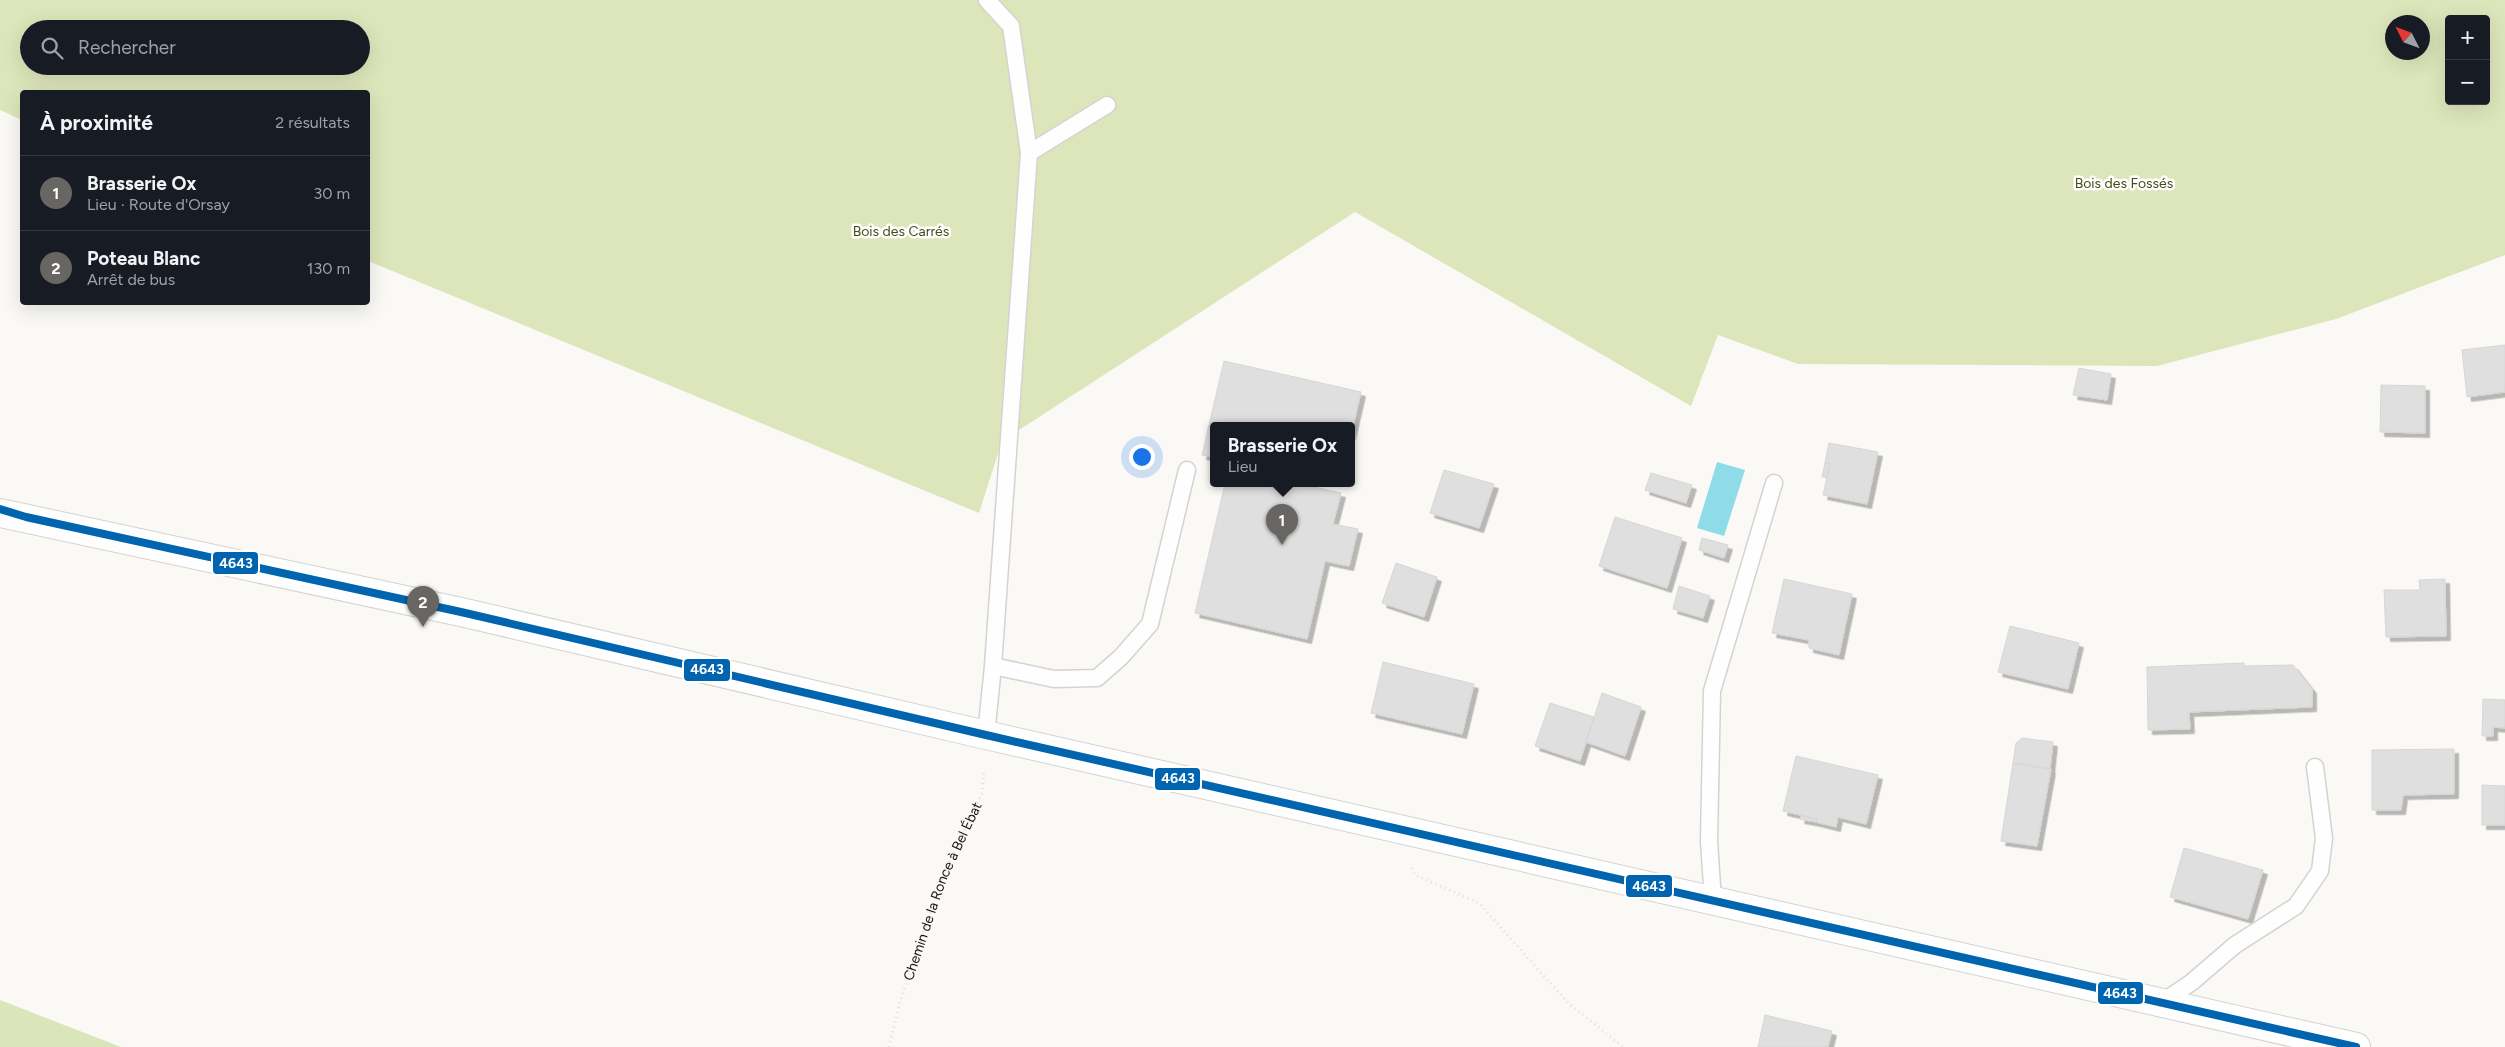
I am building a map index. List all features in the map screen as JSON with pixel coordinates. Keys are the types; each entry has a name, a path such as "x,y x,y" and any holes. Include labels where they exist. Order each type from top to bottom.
{"main road":[{"path":"9,513 461,612 986,735 2356,1047"}],"lane":[{"path":"986,735 994,666 1029,153 1011,26 987,0"},
{"path":"1029,153 1107,106"},
{"path":"994,666 1054,679 1096,678 1121,658 1150,624 1186,470"},
{"path":"1714,901 1709,841 1712,691 1774,483"},
{"path":"2161,1003 2192,982 2235,945 2296,906 2320,871 2324,838 2315,767"}],"path":[{"path":"1107,106 1164,56 1180,0"},
{"name":"Chemin de la Ronce à Bel Ébat","path":"889,1047 900,1002 942,878 982,793 986,735"},
{"path":"1397,828 1415,875 1479,903 1567,1002 1623,1047"}],"green space":[{"path":"0,0 2505,0 2505,255 2336,319 2157,366 1798,364 1718,335 1691,406 1355,212 1002,441 979,513 370,262 370,90 20,90 20,119 0,110"},
{"path":"0,1000 121,1047 0,1047"}],"water":[{"path":"1717,462 1745,470 1724,536 1697,528"}],"building":[{"path":"2505,345 2505,392 2467,397 2462,350"},
{"path":"1224,361 1361,392 1354,422 1210,422 1210,456 1202,455"},
{"path":"2079,368 2111,374 2107,400 2073,395"},
{"path":"2381,385 2425,386 2425,433 2380,432"},
{"path":"1829,443 1878,452 1867,504 1823,495 1830,464 1825,463"},
{"path":"1825,463 1830,464 1827,478 1822,477"},
{"path":"1444,470 1494,484 1479,528 1430,513"},
{"path":"1651,473 1692,485 1686,503 1645,490"},
{"path":"1224,487 1314,487 1341,493 1333,524 1358,529 1349,566 1325,561 1307,639 1195,613"},
{"path":"1615,517 1682,538 1667,588 1599,566"},
{"path":"1702,538 1728,545 1724,558 1699,550"},
{"path":"1396,563 1437,577 1424,617 1382,603"},
{"path":"1784,579 1852,594 1839,655 1809,648 1809,640 1772,633"},
{"path":"2445,579 2446,636 2386,637 2384,590 2420,590 2419,580"},
{"path":"1679,586 1710,596 1703,618 1673,609"},
{"path":"2010,626 2079,643 2068,689 1998,672"},
{"path":"1383,662 1474,684 1462,734 1371,713"},
{"path":"2244,663 2244,666 2293,665 2312,689 2312,707 2189,712 2190,729 2148,730 2147,667"},
{"path":"1602,693 1641,707 1625,756 1586,742"},
{"path":"2483,699 2505,700 2505,728 2493,727 2493,736 2482,736"},
{"path":"1550,703 1594,717 1580,761 1535,746"},
{"path":"2022,738 2053,742 2050,769 2013,763 2016,743"},
{"path":"2454,749 2454,794 2403,795 2401,810 2372,810 2372,750"},
{"path":"1796,756 1878,775 1866,824 1838,817 1836,827 1816,822 1817,819 1783,811"},
{"path":"2013,763 2051,769 2037,846 2001,841"},
{"path":"2482,785 2505,786 2505,825 2482,825"},
{"path":"1801,816 1817,819 1816,822 1800,819"},
{"path":"2184,848 2263,870 2248,919 2170,897"},
{"path":"1765,1015 1832,1031 1828,1047 1758,1047"}],"transit line":[{"name":"4643","path":"0,509 26,517 461,612 986,735 2356,1047"}],"place":[{"name":"Brasserie Ox","path":"1282,545"},
{"name":"Poteau Blanc","path":"423,627"}],"park label":[{"name":"Bois des Fossés","path":"2124,183"},
{"name":"Bois des Carrés","path":"901,231"}]}
